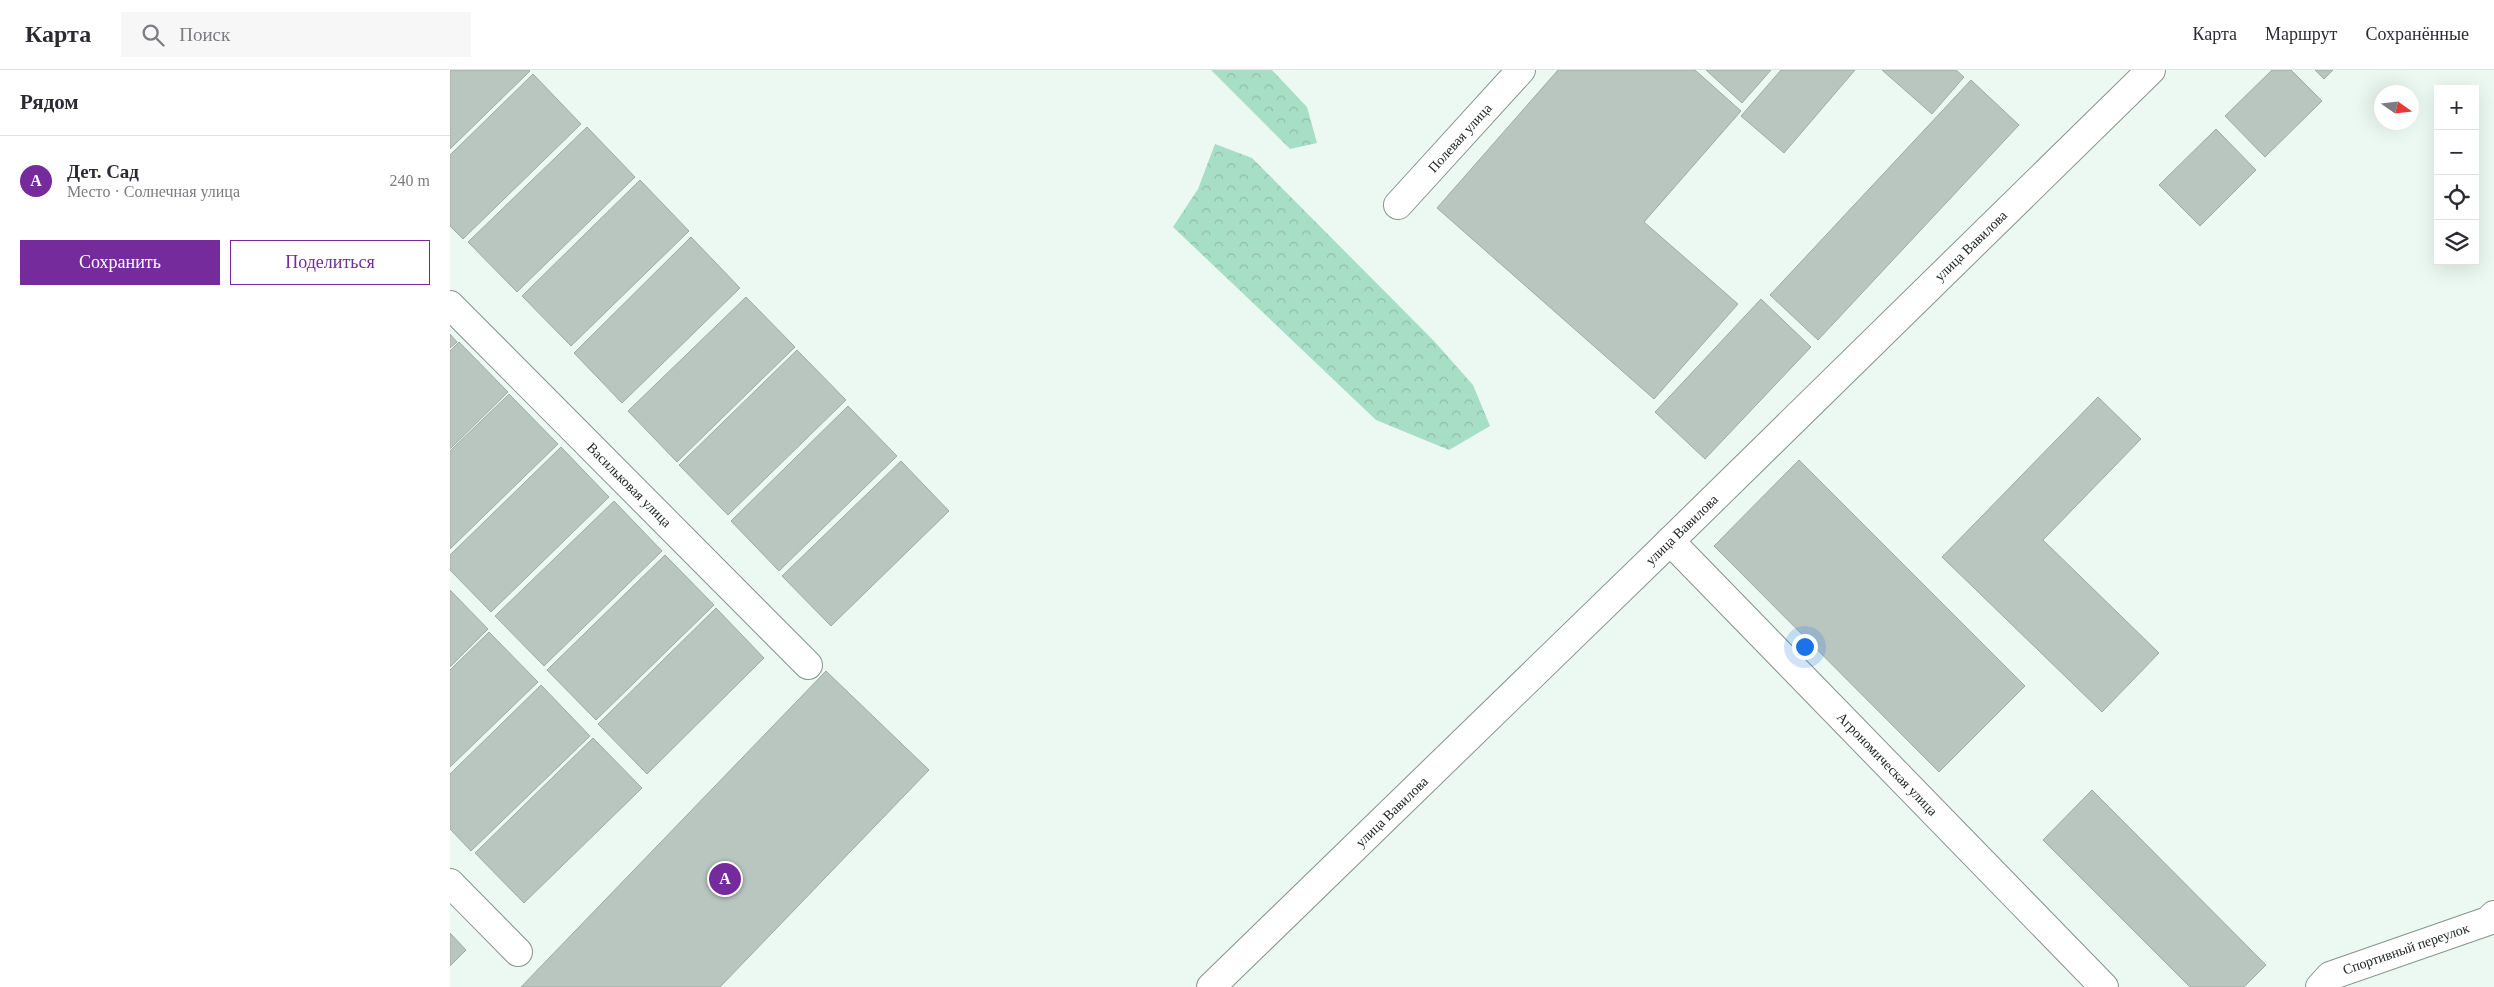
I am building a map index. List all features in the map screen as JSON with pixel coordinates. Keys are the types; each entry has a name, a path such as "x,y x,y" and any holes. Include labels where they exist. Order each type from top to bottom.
{"street":[{"name":"Полевая улица","path":"1398,205 1521,70"},
{"name":"улица Вавилова","path":"1211,987 2151,70"},
{"name":"Васильковая улица","path":"450,305 808,665"},
{"name":"Агрономическая улица","path":"1670,541 2104,987"},
{"path":"450,882 518,952"},
{"name":"Спортивный переулок","path":"2320,987 2330,976 2488,921 2494,915"}],"green space":[{"path":"1211,70 1272,70 1307,107 1317,143 1290,149"},
{"path":"1215,144 1252,158 1434,341 1473,385 1490,426 1449,450 1376,420 1173,227 1198,189"}],"building":[{"path":"450,70 529,70 530,71 450,149"},
{"path":"1558,70 1695,70 1741,111 1644,222 1738,304 1654,399 1437,208"},
{"path":"1706,70 1771,70 1742,103"},
{"path":"1781,70 1855,70 1784,153 1741,116"},
{"path":"1882,70 1956,70 1964,77 1932,114"},
{"path":"2272,70 2291,70 2322,101 2265,157 2225,116"},
{"path":"2315,70 2333,70 2324,79"},
{"path":"533,74 581,124 463,239 450,226 450,155"},
{"path":"1971,80 2019,125 1818,340 1770,295"},
{"path":"587,127 635,177 517,292 468,242"},
{"path":"2216,129 2256,170 2200,226 2159,185"},
{"path":"640,180 689,231 571,346 522,296"},
{"path":"691,237 740,288 622,403 574,353"},
{"path":"746,297 795,347 677,462 628,411"},
{"path":"1761,299 1811,347 1705,459 1655,412"},
{"path":"450,334 457,342 450,348"},
{"path":"459,342 508,392 450,449 450,351"},
{"path":"797,350 846,400 728,515 679,465"},
{"path":"509,394 558,444 450,549 450,451"},
{"path":"2098,397 2141,439 2043,540 2159,653 2102,712 1942,557"},
{"path":"848,406 897,456 779,571 731,521"},
{"path":"561,447 609,497 491,612 450,570 450,555"},
{"path":"1799,460 2025,686 1939,772 1714,546"},
{"path":"901,461 949,511 831,626 782,576"},
{"path":"614,501 662,551 544,666 495,616"},
{"path":"665,555 714,605 596,720 547,670"},
{"path":"450,590 488,629 450,667"},
{"path":"716,608 764,658 647,774 598,724"},
{"path":"489,632 538,682 450,767 450,670"},
{"path":"826,671 929,770 720,987 521,987"},
{"path":"541,685 590,736 471,851 450,829 450,774"},
{"path":"593,738 642,788 524,903 475,853"},
{"path":"2092,790 2266,965 2244,987 2190,987 2043,840"},
{"path":"450,933 466,950 450,966"}],"place":[{"name":"Дет. Сад","path":"725,879"}]}
